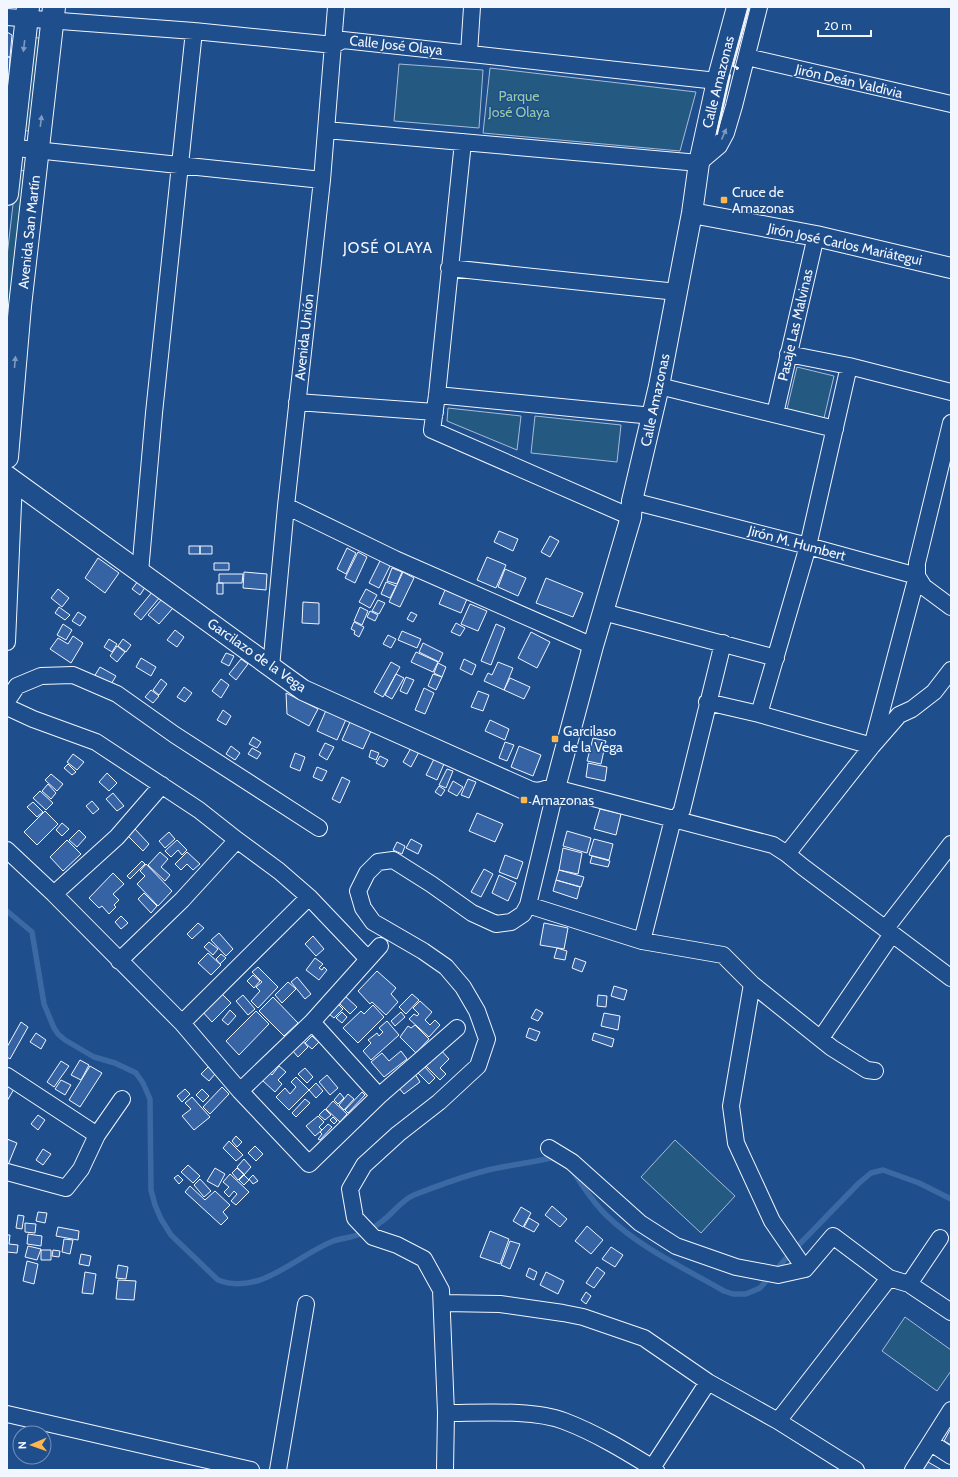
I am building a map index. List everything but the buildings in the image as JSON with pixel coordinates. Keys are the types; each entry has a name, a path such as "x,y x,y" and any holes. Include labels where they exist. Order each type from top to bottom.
{"main road":[{"name":"Avenida San Martín","path":"7,457 20,306 54,14"},
{"name":"Avenida San Martín","path":"7,194 21,15"}],"street":[{"name":"Avenida Unión","path":"271,667 286,506 322,180 336,7"},
{"path":"469,53 472,7"},
{"name":"Calle Amazonas","path":"555,788 632,509 660,386 692,213 699,163 717,81 737,7"},
{"path":"326,130 699,163 718,146 726,133 759,7"},
{"name":"Calle José Olaya","path":"21,15 54,14 194,31 334,45 343,40 717,81"},
{"path":"140,572 154,413 194,31"},
{"name":"Jirón Deán Valdivia","path":"746,57 951,104"},
{"path":"297,402 435,412 462,142"},
{"path":"10,148 322,180"},
{"name":"Jirón José Carlos Mariátegui","path":"692,213 816,236 951,268"},
{"name":"Pasaje Las Malvinas","path":"775,414 816,236"},
{"path":"450,268 677,292"},
{"path":"788,354 849,366 951,392"},
{"path":"759,714 808,546 849,366"},
{"path":"660,386 835,429"},
{"path":"437,395 653,416"},
{"name":"Jirón M. Humbert","path":"435,412 432,430 632,509 808,546 917,576"},
{"path":"872,746 917,576 917,563 951,423"},
{"path":"7,642 11,478"},
{"name":"Garcilazo de la Vega","path":"11,478 303,690 531,792 539,793 555,788"},
{"path":"286,506 395,559 593,646"},
{"path":"917,576 924,587 951,607"},
{"path":"603,612 776,658"},
{"path":"642,941 672,819 679,815 682,810 722,643"},
{"path":"787,854 872,746 899,715 912,709 934,692 951,670"},
{"path":"7,701 17,686 41,676 73,676 117,694 175,735 319,828"},
{"path":"707,702 759,714 872,746"},
{"path":"7,706 32,719 96,742 199,810 279,871 309,897 368,958"},
{"path":"54,894 117,837 162,785"},
{"path":"445,1470 446,1413 442,1296 424,1259 397,1245 373,1237 355,1218 350,1189 364,1165 398,1134 439,1102 478,1066 487,1040 477,1011 463,987 446,967 423,951 372,922 363,908 358,891 367,873 378,862 393,860 472,913 496,924 511,922 526,909 555,788 774,845 951,978"},
{"path":"119,961 182,900 237,840"},
{"path":"821,1038 889,931 951,844"},
{"path":"7,850 54,894 182,1023 240,1091 310,1164 379,1096 457,1028"},
{"path":"182,1023 309,897"},
{"path":"526,909 642,941 723,955 752,984 832,1048 867,1070 875,1071"},
{"path":"240,1091 312,1022 380,946"},
{"path":"752,984 731,1106 736,1143 772,1221 805,1269"},
{"path":"312,1022 379,1096"},
{"path":"7,1076 97,1135"},
{"path":"7,1172 66,1188 81,1169 97,1135 122,1098"},
{"path":"549,1148 572,1162 640,1223 676,1246 736,1267 778,1275 805,1269 832,1236 889,1278 909,1284 951,1312"},
{"path":"909,1284 940,1238"},
{"path":"778,1421 889,1278"},
{"path":"442,1296 583,1317 644,1338 708,1382 778,1421 856,1470"},
{"path":"278,1470 306,1304"},
{"path":"446,1413 537,1415 564,1421 623,1449 654,1469 708,1382"},
{"path":"914,1470 951,1410"},
{"path":"7,1414 251,1470"},
{"path":"931,1443 951,1456"}],"green space":[{"path":"33,37 44,39 34,132 22,130"},
{"path":"399,64 483,70 479,128 394,121"},
{"name":"Parque José Olaya","path":"490,68 696,92 680,151 483,133"},
{"path":"17,170 28,171 7,360 7,256"},
{"path":"797,367 834,376 824,418 787,409"},
{"path":"448,408 521,416 517,450 447,421"},
{"path":"535,416 621,425 617,462 531,453"},
{"path":"675,1140 735,1196 701,1233 641,1177"},
{"path":"905,1317 951,1350 951,1371 937,1391 882,1351"}],"waterway":[{"path":"7,911 32,932 44,1004 58,1034 65,1040 94,1057 115,1063 136,1073 143,1083 150,1099 151,1190 155,1205 161,1219 171,1235 218,1280 233,1284 248,1283 263,1279 277,1273 331,1242 357,1235 376,1226 409,1198 451,1181 496,1168 551,1158 557,1160"},
{"path":"573,1171 588,1194 601,1210 633,1238 678,1266 724,1291 733,1294 746,1294 760,1288 789,1255 859,1183 871,1173 883,1170 919,1183 951,1199"}],"wall":[{"path":"737,69 738,68 733,66 749,7"},
{"path":"717,134 730,75"}],"place":[{"name":"Cruce de Amazonas","path":"724,200"},
{"name":"Garcilaso de la Vega","path":"555,739"},
{"name":"Amazonas","path":"524,800"}],"district":[{"name":"JOSÉ OLAYA","path":"388,248"}]}
